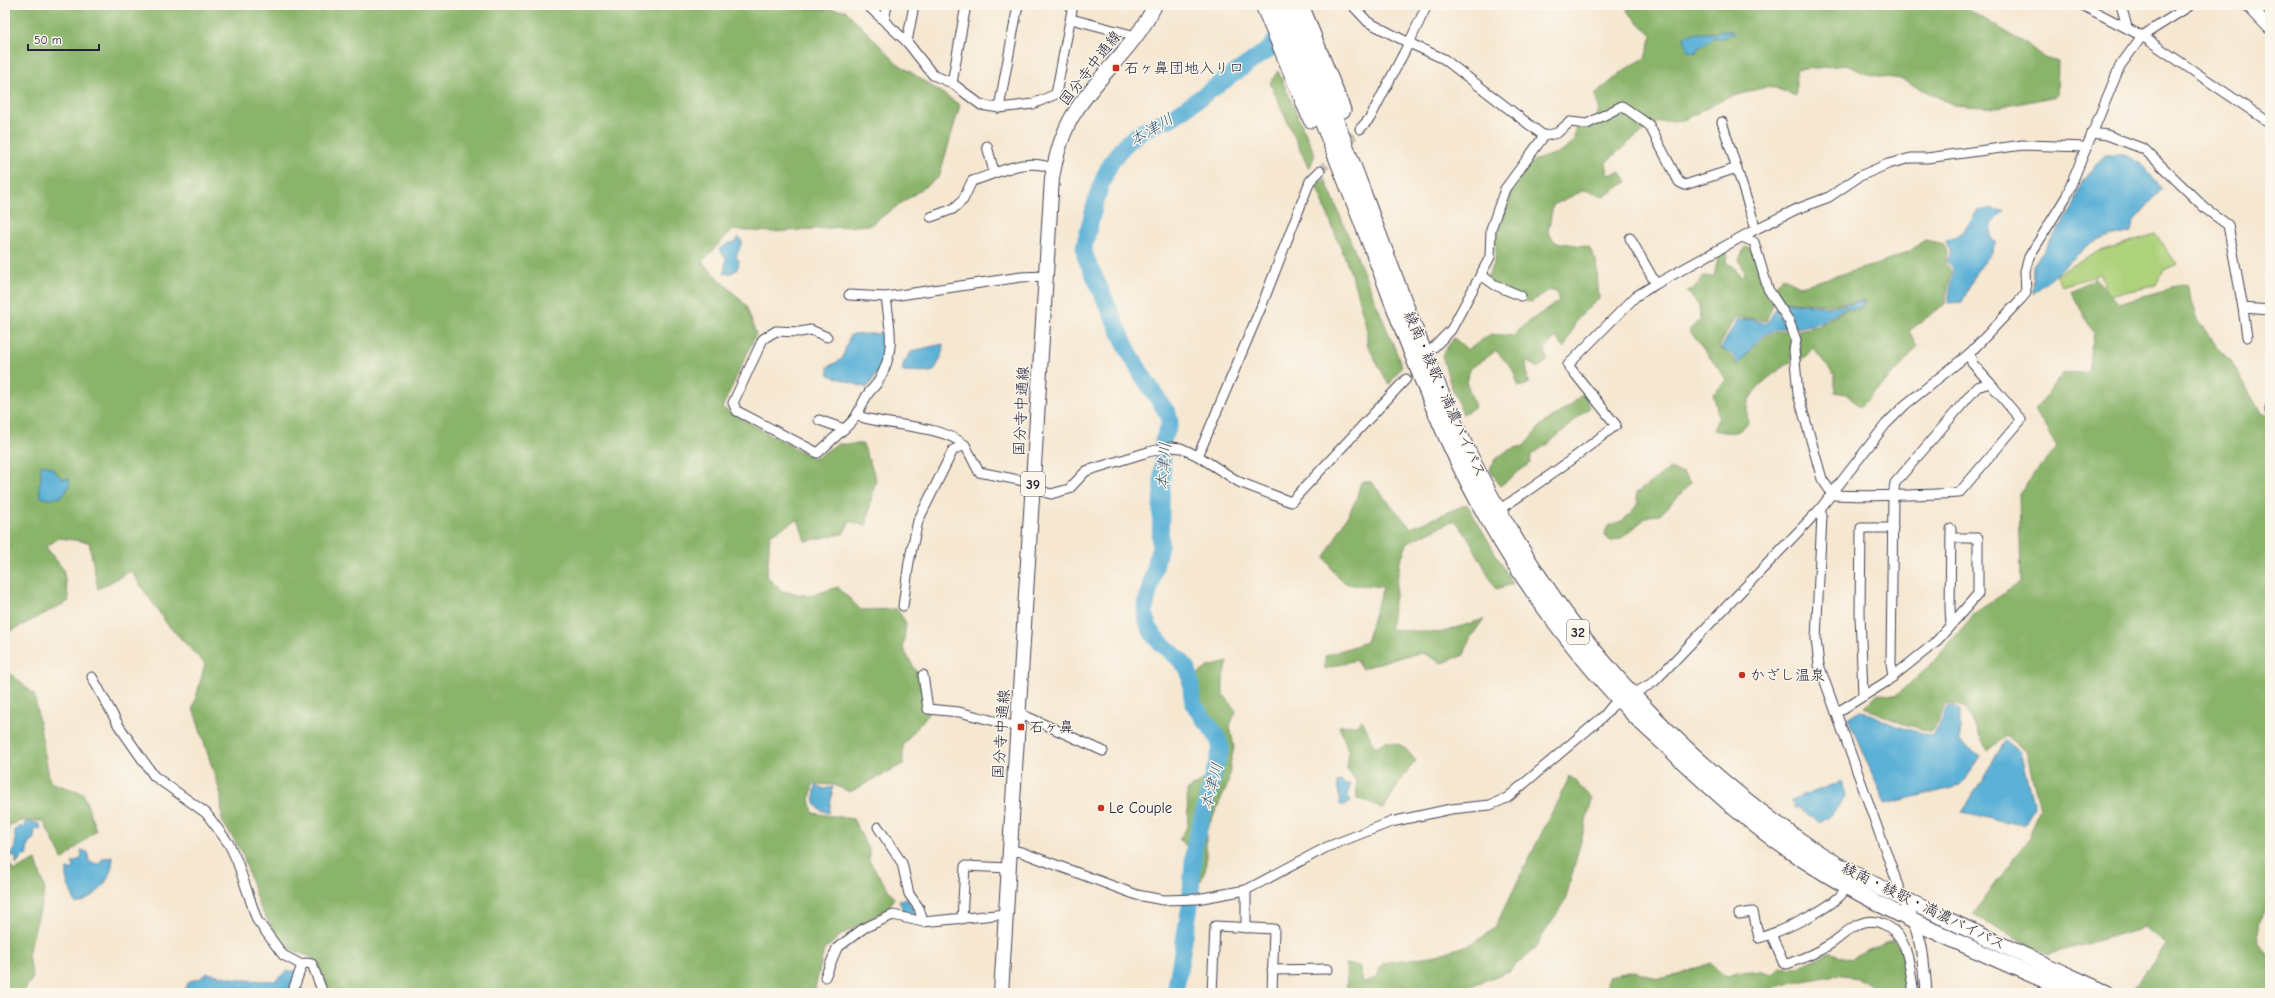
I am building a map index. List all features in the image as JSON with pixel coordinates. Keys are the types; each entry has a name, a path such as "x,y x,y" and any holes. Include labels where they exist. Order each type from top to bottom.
{"highway":[{"name":"綾南・綾歌・満濃バイパス","path":"1290,5 1301,50 1389,277 1446,404 1492,514 1628,699 1705,783 1750,820 1802,859 1846,886 1915,922 2074,993"},
{"path":"1301,5 1301,50 1389,277"},
{"name":"綾南・綾歌・満濃バイパス","path":"1267,6 1301,50"},
{"name":"綾南・綾歌・満濃バイパス","path":"1628,699 1759,809 1810,847 1861,878 1903,899 2107,993"}],"main road":[{"name":"国分寺中通線","path":"1001,993 1054,169 1060,144 1074,113 1136,36 1155,5"},
{"path":"2248,5 2270,28"}],"street":[{"path":"866,5 906,42 933,75 952,83 981,105 999,108 1033,104 1056,94 1073,5"},
{"path":"884,21 887,5"},
{"path":"906,42 914,5"},
{"path":"952,83 966,5"},
{"path":"999,108 1018,5"},
{"path":"1352,5 1368,22 1409,43 1444,58 1544,136"},
{"path":"1360,129 1370,118 1427,5"},
{"path":"2082,5 2127,26 2270,123"},
{"path":"2121,5 2127,26"},
{"path":"1010,850 1021,852 1137,895 1197,900 1246,890 1327,847 1391,822 1424,814 1499,802 1507,798 1604,716 1612,706 1628,699 1654,682 1833,495 1886,424 1905,405 1970,353 2026,293 2025,271 2029,257 2054,219 2066,197 2120,66 2142,36 2190,5"},
{"path":"1071,19 1136,36"},
{"path":"1434,347 1451,330 1490,257 1491,229 1505,189 1544,136 1557,133 1570,122 1587,124 1622,106 1649,125 1679,182 1685,185 1737,168"},
{"path":"1722,122 1756,229"},
{"path":"2092,133 2107,136 2144,149 2206,209 2228,226 2247,337"},
{"path":"1492,514 1542,479 1560,470 1616,425 1568,365 1636,296 1756,229 1797,209 1829,197 1860,176 1888,164 1911,158 1927,158 2023,145 2086,147"},
{"path":"987,146 994,172"},
{"path":"931,217 953,208 963,200 972,181 994,172 1021,164 1042,164 1054,169"},
{"path":"1198,456 1262,305 1310,181 1320,171"},
{"path":"1742,237 1754,242 1768,289 1789,321 1796,340 1794,350 1798,394 1822,479 1833,495"},
{"path":"1630,238 1656,284"},
{"path":"1481,275 1496,285 1520,296"},
{"path":"849,295 886,297 1021,277 1046,276"},
{"path":"827,337 811,330 800,332 776,331 763,339 733,403 738,411 818,453 858,416 866,396 879,381 888,362 892,343 886,297"},
{"path":"2243,308 2270,310"},
{"path":"1833,495 1893,496 1959,493 2021,420 1972,363 1970,353"},
{"path":"858,416 874,421 949,436 965,445 978,472 1033,483 1041,491 1051,494 1069,489 1086,471 1148,452 1171,447 1181,448 1198,456 1239,482 1291,502 1406,380"},
{"path":"1893,676 1891,663 1893,496 1895,483 1977,387 1990,383"},
{"path":"819,420 844,429"},
{"path":"903,606 918,521 953,450 965,445"},
{"path":"1820,509 1822,516 1817,648 1824,684 1836,713 1903,899 1915,922 1923,947 1926,993"},
{"path":"1863,695 1860,613 1861,528 1893,528"},
{"path":"1836,713 1893,676 1935,643 1978,594 1978,538 1951,534 1951,624"},
{"path":"923,675 928,709 959,712 1018,727"},
{"path":"92,677 118,726 154,776 206,813 231,850 257,920 283,954 302,965 306,963 312,964 323,993"},
{"path":"1019,713 1103,752"},
{"path":"878,827 902,863 908,894 919,908 923,922"},
{"path":"962,919 964,866 1009,868"},
{"path":"1739,914 1753,912 1759,938 1771,934 1828,905 1840,897 1846,886"},
{"path":"1246,890 1246,928"},
{"path":"825,977 837,948 864,928 893,915 923,922 1006,914"},
{"path":"1771,934 1783,962 1787,964 1802,959 1830,945 1858,924 1874,920 1892,927 1898,934 1909,961 1914,993"},
{"path":"1212,993 1215,926 1274,929 1272,993"},
{"path":"292,993 302,965"},
{"path":"1272,970 1328,969"}],"green space":[{"path":"5,5 789,5 789,7 845,10 897,63 960,105 939,177 870,225 773,232 732,230 702,262 746,305 756,334 722,408 815,459 837,444 863,444 876,479 866,526 850,521 843,534 805,541 798,519 770,535 767,576 782,591 810,596 838,587 861,610 897,609 906,623 903,648 918,675 928,714 903,745 903,764 850,792 834,785 813,784 810,799 813,813 853,819 869,850 869,861 894,898 887,909 841,935 824,950 814,993 331,993 313,958 283,946 259,906 242,852 222,821 221,795 193,708 205,664 167,624 131,571 98,589 89,542 59,538 46,547 63,569 69,601 5,634"},
{"path":"1629,5 1960,5 2027,44 2044,58 2058,62 2057,96 1997,108 1954,105 1900,79 1867,74 1846,65 1796,70 1796,96 1770,86 1726,98 1684,120 1658,122 1633,139 1606,162 1608,175 1621,172 1627,182 1603,197 1585,190 1553,205 1548,232 1555,242 1589,247 1596,260 1599,299 1578,317 1564,348 1555,337 1545,349 1547,361 1538,368 1526,361 1528,384 1519,387 1512,368 1496,351 1471,368 1466,381 1475,407 1463,414 1450,383 1442,355 1454,338 1468,350 1491,334 1513,336 1528,322 1559,301 1556,290 1548,291 1531,302 1506,297 1485,283 1495,260 1496,230 1508,193 1533,161 1563,151 1574,141 1575,129 1596,123 1599,108 1595,95 1624,70 1645,58 1652,36 1627,11"},
{"path":"1278,71 1315,155 1309,169 1270,83"},
{"path":"1325,179 1402,366 1389,385 1367,344 1367,329 1352,276 1316,185"},
{"path":"2155,234 2177,264 2164,270 2155,286 2108,295 2101,274 2062,286 2055,275 2100,251"},
{"path":"1925,240 1944,244 1948,253 1945,264 1951,271 1945,304 1909,331 1917,347 1902,365 1860,407 1846,394 1835,392 1835,376 1813,348 1801,361 1798,330 1815,327 1846,309 1860,309 1866,300 1830,305 1780,301 1773,289 1782,277 1800,286 1882,263 1910,251"},
{"path":"1745,247 1755,250 1765,291 1773,304 1766,321 1750,318 1734,319 1719,347 1731,356 1737,366 1765,337 1772,333 1788,331 1791,343 1791,362 1774,373 1759,386 1753,394 1747,411 1748,422 1745,426 1741,430 1728,432 1713,430 1719,417 1713,394 1727,380 1689,330 1700,319 1699,306 1687,291 1693,289 1703,277 1714,276 1719,254 1727,253 1726,263 1733,266 1741,277 1745,273 1739,260"},
{"path":"2095,278 2118,303 2186,284 2197,320 2238,372 2260,412 2270,419 2270,889 2259,925 2260,943 2270,959 2270,993 2140,993 2132,989 2167,945 2144,927 2048,955 1973,915 2028,839 2040,808 2026,751 2006,736 1988,751 1964,707 1946,704 1932,732 1898,722 1864,707 1877,694 1896,695 1928,668 1976,612 2021,582 2019,493 2057,447 2035,410 2063,373 2088,372 2093,333 2071,291"},
{"path":"1583,393 1590,407 1549,443 1531,455 1530,463 1500,486 1490,469 1499,456 1513,448 1524,446 1542,424 1570,406"},
{"path":"1669,469 1683,473 1691,483 1660,515 1648,516 1623,537 1611,542 1604,535 1608,526 1624,520 1638,504 1636,493"},
{"path":"1361,482 1371,482 1411,528 1467,504 1513,584 1496,589 1469,539 1455,520 1408,542 1400,561 1390,629 1440,633 1484,619 1470,638 1464,655 1442,663 1423,653 1398,657 1362,669 1355,660 1325,669 1325,656 1366,642 1383,587 1348,584 1338,577 1325,557 1356,500"},
{"path":"1228,662 1223,679 1223,694 1236,711 1230,726 1234,748 1228,784 1206,832 1206,867 1201,881 1193,877 1197,853 1179,840 1188,826 1187,791 1220,768 1224,749 1218,733 1199,707 1195,693 1194,677 1208,667"},
{"path":"5,669 34,694 50,782 83,793 96,830 63,860 43,821 20,821 9,826 5,855"},
{"path":"1362,720 1375,747 1386,741 1403,746 1416,761 1403,776 1383,810 1367,801 1357,799 1356,781 1347,768 1349,752 1339,726 1356,725"},
{"path":"1570,776 1592,799 1565,901 1534,949 1509,971 1453,993 1347,993 1346,964 1359,966 1363,983 1375,978 1383,963 1437,955 1474,943 1494,929"},
{"path":"5,858 14,871 36,860 45,891 28,955 33,977 23,993 5,993"},
{"path":"1894,938 1904,956 1908,993 1882,993 1859,978 1835,975 1775,987 1768,993 1614,993 1606,982 1609,976 1635,971 1657,979 1679,975 1710,963 1726,977 1749,971 1772,975 1780,968 1798,967 1830,952 1850,959"}],"water":[{"path":"1727,30 1732,31 1734,35 1729,34 1721,39 1715,37 1697,49 1696,53 1687,50 1684,36 1694,33 1717,33"},
{"path":"2105,155 2125,155 2141,164 2162,189 2133,222 2131,232 2099,240 2086,247 2033,294 2034,265 2073,208 2083,179"},
{"path":"1993,208 1996,211 2005,211 1995,220 1991,229 1991,238 1996,241 1991,254 1977,271 1962,302 1948,303 1953,269 1947,262 1951,253 1946,241 1961,233 1977,211"},
{"path":"739,237 742,242 736,257 739,261 737,270 724,274 726,259 719,249 729,243 736,242"},
{"path":"1865,301 1860,308 1846,308 1816,324 1796,328 1784,302 1830,307"},
{"path":"1776,308 1786,328 1778,329 1765,335 1753,346 1738,365 1733,355 1721,348 1737,321 1750,319 1767,324"},
{"path":"888,333 882,362 867,388 829,375 828,367 842,359 850,335"},
{"path":"943,344 944,350 935,370 931,372 902,371 904,362 912,351"},
{"path":"43,464 52,468 62,479 69,478 68,489 61,496 51,499 41,497 39,484 41,482 41,465"},
{"path":"1948,706 1960,710 1960,742 1981,756 1961,786 1885,804 1848,718 1861,710 1896,726 1933,736"},
{"path":"2005,741 2020,752 2034,806 2024,825 1962,813"},
{"path":"1341,781 1346,785 1350,784 1348,796 1351,802 1345,805 1340,805 1337,782"},
{"path":"1842,781 1846,796 1833,813 1819,823 1798,807 1796,809 1793,806 1794,803 1790,801"},
{"path":"816,785 824,789 833,787 829,813 820,809 815,803"},
{"path":"30,822 39,824 41,828 34,830 35,834 33,840 29,842 27,849 28,855 23,856 16,865 16,857 9,855 15,846 15,830 20,826 23,828 25,823"},
{"path":"81,850 88,852 89,862 99,864 103,858 113,857 107,880 91,897 76,904 67,882 67,869 72,869 74,867 72,863 82,858"},
{"path":"907,898 911,907 913,907 916,916 904,912 899,900"},
{"path":"287,971 297,971 288,993 190,993 185,988 189,981 199,979 208,973 242,980 275,981"}],"waterway":[{"name":"本津川","path":"1175,993 1190,906 1194,847 1221,748 1213,730 1194,704 1190,676 1187,668 1154,636 1146,619 1145,608 1160,546 1163,441 1170,423 1168,414 1142,375 1127,348 1085,256 1084,247 1101,186 1108,169 1118,153 1131,140 1148,128 1170,119 1269,49 1287,27"}],"tunnel":[{"path":"1320,171 1360,129"}],"place":[{"name":"石ヶ鼻団地入り口","path":"1116,68"},
{"name":"かざし温泉","path":"1742,675"},
{"name":"石ヶ鼻","path":"1021,727"},
{"name":"Le Couple","path":"1101,808"}]}
